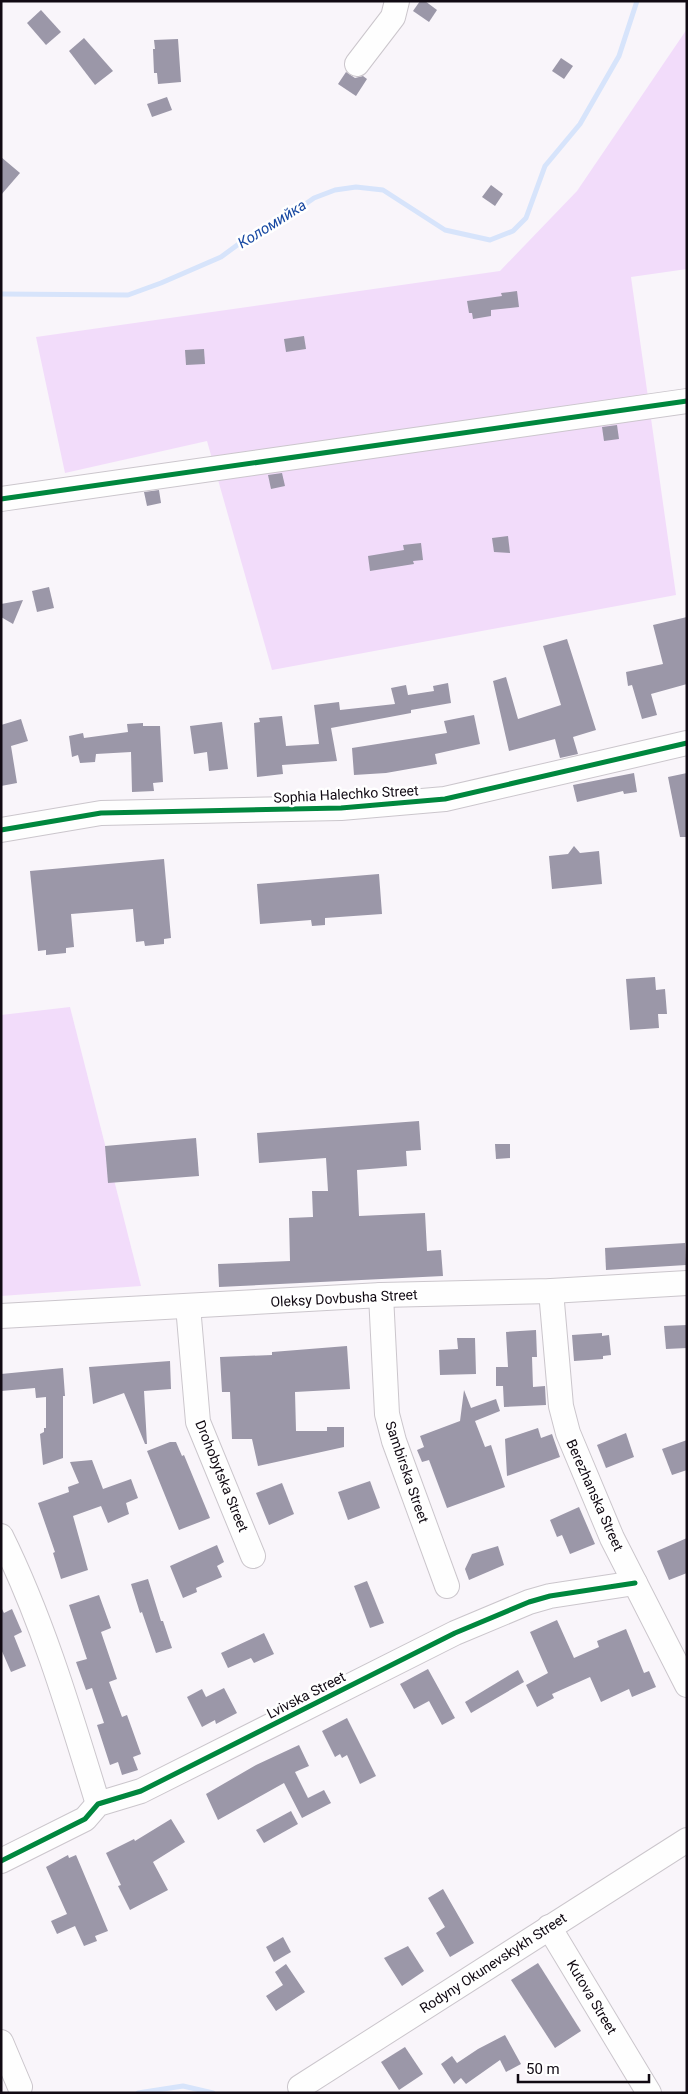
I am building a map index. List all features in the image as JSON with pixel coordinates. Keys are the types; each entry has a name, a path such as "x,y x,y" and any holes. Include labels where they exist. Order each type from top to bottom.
{"street":[{"path":"357,64 393,17 397,1"},
{"path":"1,500 687,401"},
{"name":"Sophia Halechko Street","path":"1,830 101,813 341,808 445,799 687,742"},
{"name":"Oleksy Dovbusha Street","path":"1,1316 381,1295 551,1291 687,1283"},
{"name":"Berezhanska Street","path":"551,1291 561,1406 568,1433 612,1538 687,1685"},
{"name":"Sambirska Street","path":"381,1295 387,1414 394,1441 447,1586"},
{"name":"Drohobytska Street","path":"188,1306 198,1422 253,1556"},
{"path":"1,1536 35,1611 98,1804"},
{"name":"Lvivska Street","path":"1,1861 84,1819 98,1804 141,1791 463,1629 529,1602 550,1596 635,1583"},
{"name":"Rodyny Okunevskykh Street","path":"300,2087 687,1840"},
{"name":"Kutova Street","path":"549,1927 649,2093"},
{"path":"1,2042 20,2087"}],"shaded area":[{"path":"687,29 687,269 631,277 676,595 272,670 207,441 65,473 36,337 500,271 577,191"},
{"path":"70,1007 141,1286 1,1296 1,1015"}],"building":[{"path":"420,1 425,1 437,10 429,22 413,11"},
{"path":"41,10 61,32 46,45 27,23"},
{"path":"84,38 113,71 95,85 69,51"},
{"path":"178,39 181,82 158,84 157,73 154,73 154,40"},
{"path":"561,58 573,66 564,79 552,71"},
{"path":"346,72 355,78 363,76 367,79 356,96 338,84"},
{"path":"167,97 172,110 152,117 147,104"},
{"path":"1,157 20,173 1,195"},
{"path":"491,185 503,194 495,206 482,197"},
{"path":"517,291 519,307 491,310 491,316 473,319 472,313 469,313 467,301 502,296 501,293"},
{"path":"304,336 306,349 286,352 284,339"},
{"path":"204,349 205,364 186,365 185,350"},
{"path":"617,425 619,439 604,441 602,427"},
{"path":"282,473 285,486 271,489 268,475"},
{"path":"159,490 161,503 147,506 144,492"},
{"path":"508,536 510,553 494,552 492,538"},
{"path":"421,543 423,560 413,561 414,564 370,571 368,556 404,550 403,545"},
{"path":"49,587 54,608 37,612 32,591"},
{"path":"23,600 13,624 1,617 1,604"},
{"path":"687,617 687,684 651,694 657,715 642,719 632,685 628,686 626,672 663,664 653,625"},
{"path":"567,639 596,730 573,737 578,754 560,758 555,739 509,751 493,681 506,677 518,719 561,705 543,646"},
{"path":"448,683 451,703 411,710 411,713 331,728 337,761 282,765 283,774 257,777 254,723 260,722 259,718 282,716 286,746 319,744 314,705 339,702 340,710 395,704 391,688 406,685 408,695 434,691 433,686"},
{"path":"474,715 480,744 435,754 437,764 386,773 354,775 352,748 447,733 444,721"},
{"path":"21,719 28,741 11,746 17,783 1,786 1,725"},
{"path":"222,722 228,769 209,771 207,752 194,754 190,726"},
{"path":"143,723 143,726 160,726 163,782 153,783 154,791 132,792 131,752 96,754 95,762 80,763 78,755 72,757 69,736 83,733 84,738 128,732 127,724"},
{"path":"634,773 637,792 624,794 623,791 577,802 573,785"},
{"path":"687,773 687,837 680,837 668,777"},
{"path":"574,846 580,853 599,851 602,884 552,889 549,856 568,854"},
{"path":"164,859 171,938 164,939 164,944 145,946 144,941 136,942 133,909 71,914 74,947 66,948 66,953 46,955 46,950 38,951 30,871"},
{"path":"379,874 382,914 325,918 325,925 312,926 311,920 260,924 257,884"},
{"path":"655,977 656,990 665,989 667,1014 658,1014 659,1028 630,1030 626,979"},
{"path":"419,1121 421,1150 406,1151 407,1166 357,1170 359,1216 425,1213 427,1251 441,1250 443,1276 219,1287 218,1264 290,1261 289,1218 313,1217 312,1191 328,1191 326,1158 259,1163 257,1133"},
{"path":"196,1138 199,1176 108,1183 105,1146"},
{"path":"495,1144 510,1144 510,1158 496,1159"},
{"path":"685,1243 686,1265 606,1270 605,1248"},
{"path":"687,1325 687,1348 666,1349 664,1326"},
{"path":"536,1330 537,1357 532,1357 533,1387 545,1386 546,1405 504,1407 503,1386 496,1386 496,1367 508,1367 506,1332"},
{"path":"602,1333 602,1336 609,1335 611,1355 603,1356 603,1359 574,1361 572,1335"},
{"path":"457,1338 475,1338 476,1374 440,1375 439,1350 458,1349"},
{"path":"347,1346 350,1389 295,1392 296,1431 327,1431 327,1427 344,1427 344,1447 258,1466 252,1439 232,1439 230,1392 222,1392 220,1357 272,1355 272,1352"},
{"path":"170,1361 171,1389 144,1391 147,1444 145,1444 124,1393 93,1404 89,1367"},
{"path":"63,1368 65,1396 63,1396 63,1458 43,1465 40,1434 46,1428 46,1397 36,1398 35,1388 1,1391 1,1374"},
{"path":"464,1390 471,1408 496,1399 500,1411 475,1421 485,1447 491,1445 505,1487 447,1508 429,1460 422,1462 417,1450 424,1447 420,1436 460,1421"},
{"path":"538,1428 541,1438 552,1434 560,1457 507,1476 505,1439"},
{"path":"626,1433 634,1457 606,1468 597,1445"},
{"path":"687,1440 687,1470 672,1475 662,1449"},
{"path":"170,1442 176,1442 182,1456 184,1455 210,1518 179,1530 147,1451"},
{"path":"92,1460 103,1489 131,1479 138,1498 126,1503 129,1514 108,1523 101,1506 73,1516 88,1570 61,1579 53,1553 55,1552 38,1503 69,1492 68,1487 79,1483 70,1462"},
{"path":"370,1481 380,1508 348,1520 338,1492"},
{"path":"282,1483 294,1514 269,1525 256,1493"},
{"path":"579,1507 595,1544 570,1554 562,1535 557,1537 550,1520"},
{"path":"687,1538 687,1573 669,1580 657,1551"},
{"path":"217,1545 224,1562 217,1566 222,1577 196,1588 197,1592 183,1598 170,1566"},
{"path":"498,1546 504,1565 469,1580 465,1569 472,1554"},
{"path":"148,1579 161,1621 163,1621 172,1648 156,1653 131,1584"},
{"path":"367,1581 384,1623 370,1628 354,1586"},
{"path":"99,1595 111,1628 101,1632 117,1679 109,1682 122,1717 127,1715 141,1754 133,1757 138,1770 122,1775 118,1762 110,1765 97,1725 104,1723 92,1688 86,1690 76,1662 87,1659 69,1605"},
{"path":"1,1607 4,1613 12,1609 22,1632 14,1636 26,1666 11,1672 1,1649"},
{"path":"557,1620 574,1658 599,1647 597,1641 626,1629 644,1673 649,1671 656,1687 632,1697 629,1689 601,1702 590,1677 552,1694 554,1698 537,1707 526,1685 548,1673 530,1632"},
{"path":"264,1633 274,1654 254,1663 251,1658 228,1668 221,1653"},
{"path":"428,1669 455,1718 442,1725 429,1701 414,1709 400,1684"},
{"path":"518,1670 524,1682 471,1713 465,1702"},
{"path":"224,1688 237,1713 216,1724 215,1720 202,1727 187,1697 202,1689 206,1697"},
{"path":"347,1718 376,1776 360,1784 347,1755 342,1758 340,1754 335,1757 322,1731"},
{"path":"299,1745 309,1766 295,1772 308,1798 324,1790 331,1803 302,1818 284,1783 218,1820 206,1794 256,1765"},
{"path":"291,1811 298,1824 264,1843 256,1830"},
{"path":"171,1819 185,1842 153,1862 168,1890 130,1910 118,1886 121,1885 106,1853 134,1839 135,1841"},
{"path":"68,1855 69,1858 76,1855 108,1931 95,1936 97,1941 84,1946 75,1926 57,1934 51,1921 67,1914 46,1867"},
{"path":"443,1889 474,1943 450,1957 436,1933 445,1927 428,1898"},
{"path":"283,1937 291,1952 274,1962 266,1947"},
{"path":"408,1946 424,1971 402,1986 384,1958"},
{"path":"538,1963 581,2031 555,2048 511,1980"},
{"path":"286,1964 305,1992 276,2011 266,1996 283,1985 275,1972"},
{"path":"505,2035 521,2064 506,2072 500,2060 466,2084 461,2078 454,2084 441,2064 452,2056 457,2063 478,2049"},
{"path":"405,2047 423,2074 399,2090 381,2062"}],"waterway":[{"name":"Коломийка","path":"1,294 128,295 221,257 240,243 287,217 314,198 335,190 356,187 383,190 445,230 490,240 513,231 526,218 545,166 580,124 619,56 637,1"},
{"path":"138,2093 183,2086 213,2093"}],"cycle path":[{"path":"1,499 687,401"},
{"path":"1,830 101,813 341,808 445,799 687,743"},
{"path":"1,1861 85,1819 98,1804 141,1791 455,1633 529,1602 550,1596 635,1583"}]}
